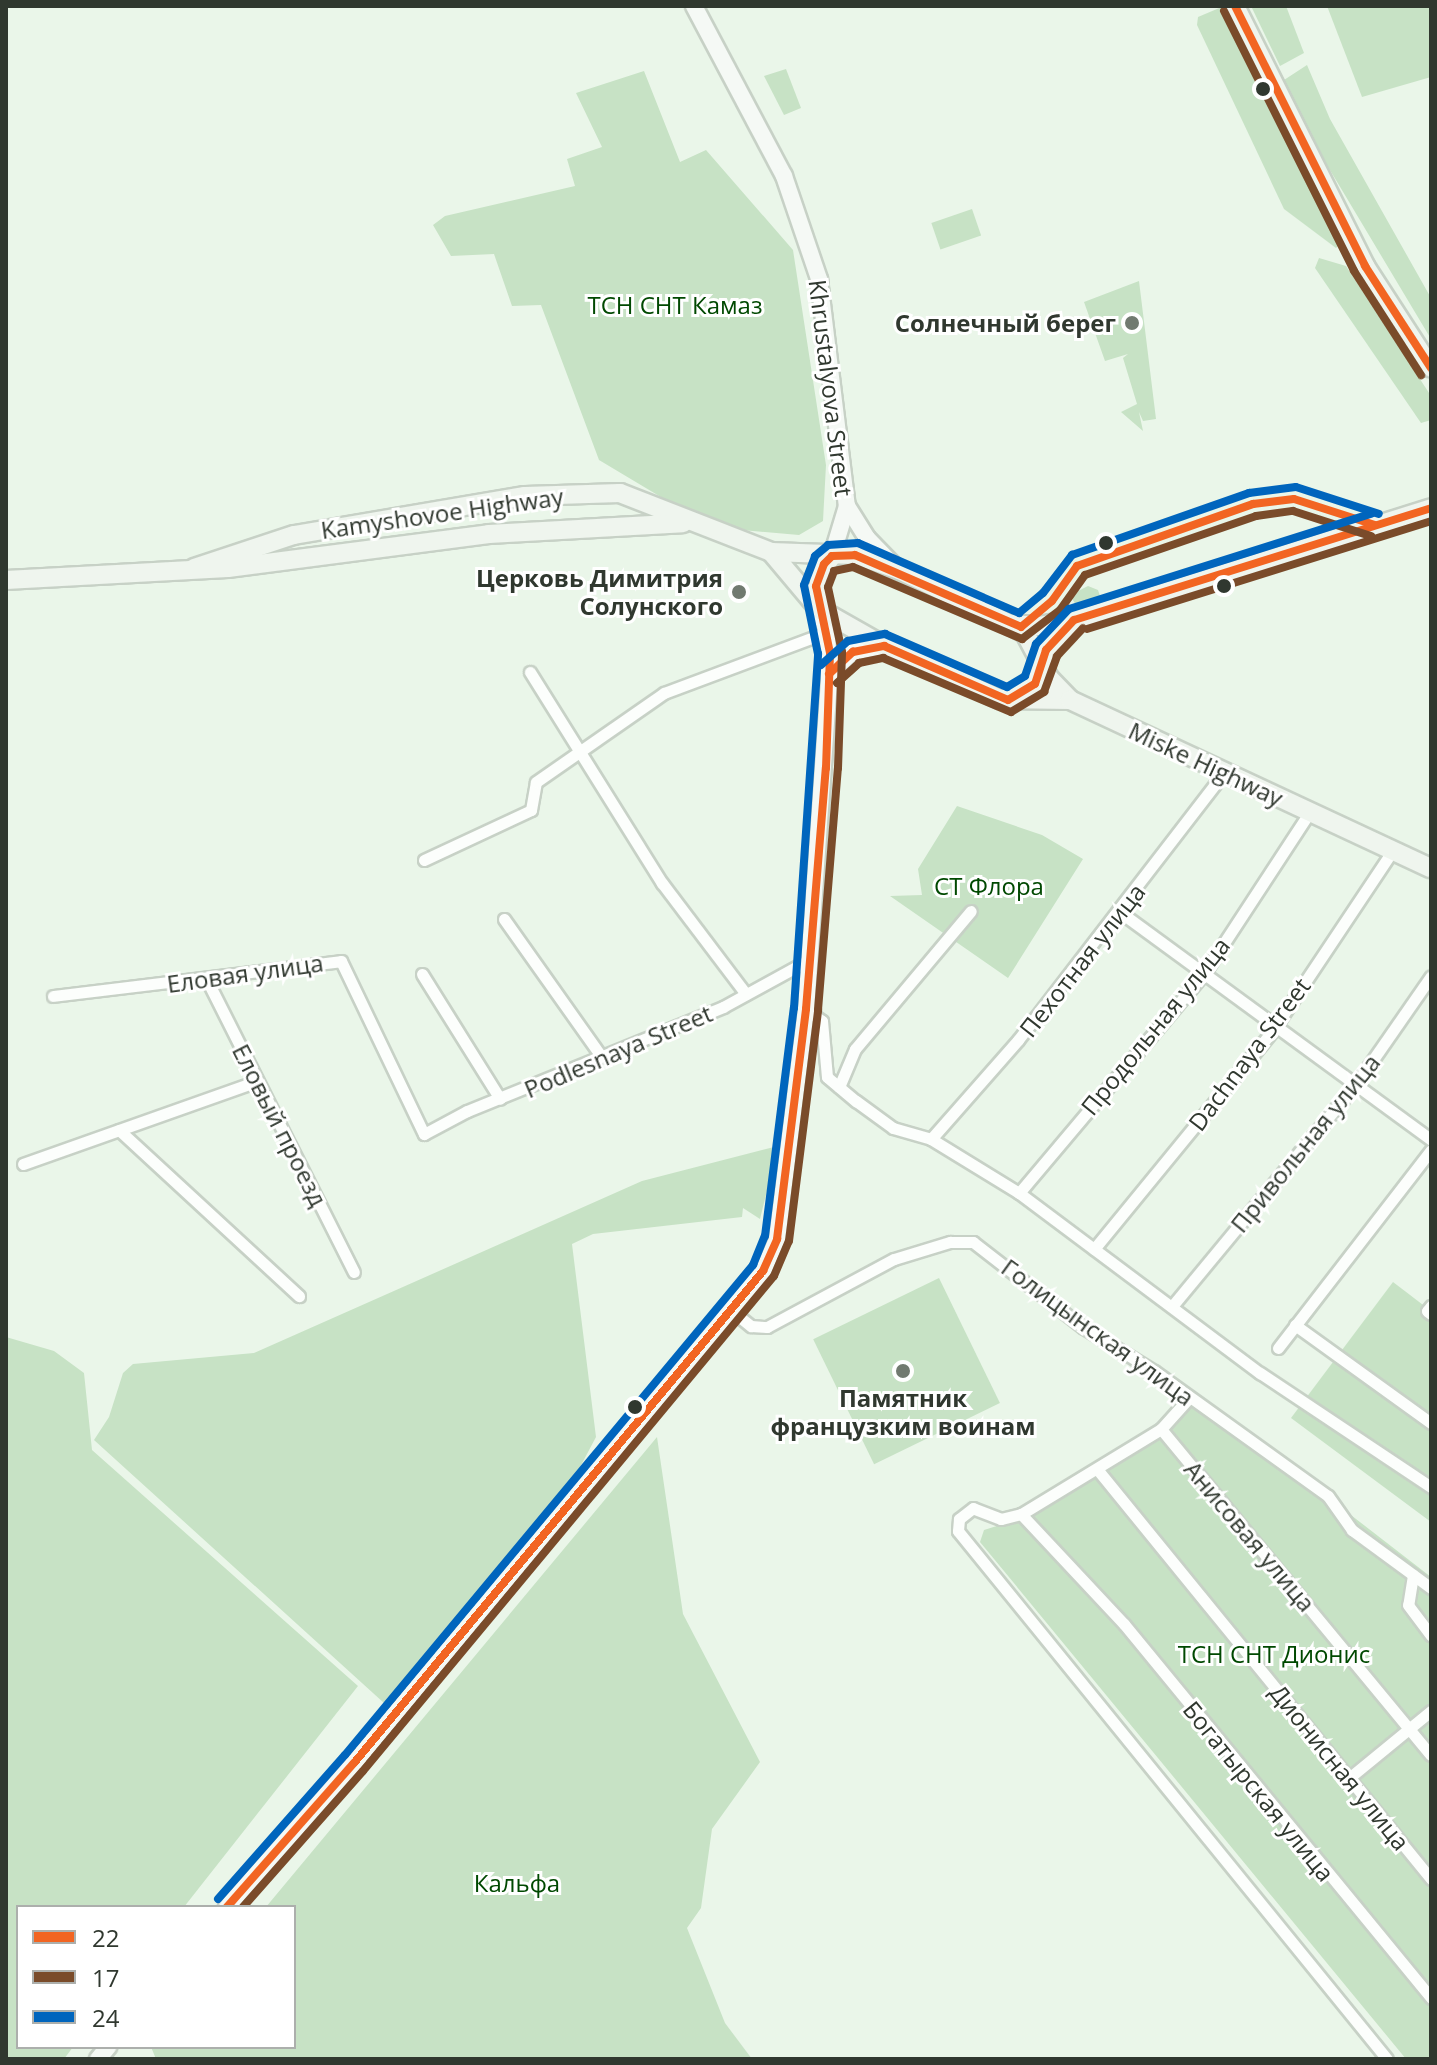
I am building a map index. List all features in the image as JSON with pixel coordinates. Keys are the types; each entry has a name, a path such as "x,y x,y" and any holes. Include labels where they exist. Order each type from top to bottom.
{"main road":[{"name":"Khrustalyova Street","path":"694,6 766,137 804,228 824,305 847,506 832,556"},
{"path":"1235,6 1365,266 1431,368"},
{"name":"Kamyshovoe Highway","path":"194,568 294,535 525,496 620,493 640,496 689,523 771,552 855,555 899,570 1010,624 1074,620 1431,508"},
{"path":"847,506 867,538 899,570"},
{"name":"Kamyshovoe Highway","path":"6,580 294,561 489,534 626,522 689,523"},
{"path":"771,552 819,609 884,646 1008,700 1070,700"},
{"path":"229,1905 362,1754 763,1271 777,1239 806,1009 829,674 827,632 819,609 816,586 832,556"},
{"path":"1008,700 1035,684 1040,661 1074,620"},
{"name":"Miske Highway","path":"1010,624 1025,633 1040,661 1070,700 1223,774 1431,868"},
{"path":"829,674 853,652 884,646"}],"street":[{"path":"424,860 531,810 536,782 664,693 827,632"},
{"path":"530,672 662,883 746,994"},
{"name":"Пехотная улица","path":"931,1139 1018,1040 1120,912 1223,774"},
{"name":"Продольная улица","path":"1019,1193 1205,972 1309,813"},
{"name":"Dachnaya Street","path":"1094,1249 1277,1025 1393,850"},
{"path":"839,1087 855,1049 971,911"},
{"path":"1120,912 1431,1140"},
{"path":"504,919 601,1056"},
{"name":"Podlesnaya Street","path":"424,1134 746,994 809,960"},
{"name":"Еловая улица","path":"53,996 341,961 424,1134"},
{"path":"422,974 500,1099"},
{"name":"Привольная улица","path":"1173,1305 1356,1084 1431,976"},
{"name":"Еловый проезд","path":"206,978 354,1272"},
{"path":"806,1009 822,1021 821,1056 827,1077 839,1087 893,1128 931,1139 1019,1193 1173,1305 1260,1373 1431,1487"},
{"path":"23,1164 257,1081"},
{"path":"119,1130 299,1296"},
{"path":"1278,1348 1431,1150"},
{"name":"Голицынская улица","path":"731,1310 751,1326 767,1327 894,1259 950,1242 973,1242 1084,1328 1154,1371 1188,1399 1328,1496 1352,1530 1431,1588"},
{"path":"1295,1325 1431,1423"},
{"path":"1188,1399 1161,1429 1021,1514 1001,1519 973,1508 959,1519 958,1531 1387,2059"},
{"name":"Анисовая улица","path":"1161,1429 1431,1755"},
{"name":"Дионисная улица","path":"1097,1469 1431,1879"},
{"name":"Богатырская улица","path":"1021,1514 1124,1624 1431,1998"},
{"path":"1413,1575 1408,1605 1431,1635"},
{"path":"1349,1778 1431,1711"}],"green space":[{"path":"1224,6 1338,246 1336,248 1284,209 1197,25 1198,17"},
{"path":"1251,6 1286,6 1304,53 1280,66"},
{"path":"1327,6 1431,6 1431,77 1362,97"},
{"path":"1307,65 1330,119 1431,298 1431,339 1318,150 1284,80"},
{"path":"786,69 801,108 784,115 764,76"},
{"name":"ТСН СНТ Камаз","path":"644,71 680,162 706,150 793,250 826,465 823,521 799,535 742,530 696,518 599,460 541,305 512,306 494,254 451,256 433,225 445,216 575,186 567,159 602,147 576,93"},
{"path":"972,209 981,235 940,249 931,223"},
{"path":"1319,258 1346,266 1431,396 1431,420 1421,423 1315,268"},
{"path":"1139,281 1156,419 1143,421 1139,412 1143,431 1121,412 1137,404 1123,358 1128,354 1105,361 1084,302"},
{"path":"1088,586 1098,590 1102,602 1077,607 1070,595"},
{"name":"СТ Флора","path":"957,806 1042,835 1083,859 1008,978 890,896 922,895 918,869"},
{"path":"778,1146 760,1219 743,1208 742,1217 593,1234 572,1244 596,1437 570,1486 384,1703 94,1440 109,1417 123,1373 133,1364 254,1353 642,1181"},
{"path":"939,1278 1000,1403 874,1464 813,1339"},
{"path":"1393,1282 1431,1311 1431,1522 1291,1418"},
{"path":"6,1337 54,1351 84,1373 92,1450 358,1686 186,1905 16,1905 16,2049 72,2049 64,2059 6,2059"},
{"name":"ТСН СНТ Дионис","path":"1197,1396 1431,1577 1431,2059 1406,2059 980,1542 984,1530 1035,1514 1141,1448"},
{"name":"Кальфа","path":"657,1437 683,1614 760,1762 712,1829 701,1908 687,1928 725,2023 752,2059 156,2059 152,2049 296,2049 296,1905 268,1905"}],"transit line":[{"name":"22","path":"1235,6 1365,266 1431,368"},
{"name":"17","path":"1224,11 1354,271 1421,375"},
{"name":"24","path":"218,1899 345,1755 753,1265 765,1236 794,1008 818,654 804,585 815,556 828,545 858,543 1019,613 1043,593 1072,555 1249,493 1296,487 1379,514"},
{"name":"22","path":"229,1905 354,1763 763,1271 777,1239 806,1009 826,768 830,653 816,586 824,564 832,556 855,555 1021,627 1052,601 1077,566 1253,504 1294,499 1375,525"},
{"name":"22","path":"829,674 853,652 884,646 1008,700 1035,684 1046,650 1074,620 1431,508"},
{"name":"17","path":"245,1905 363,1771 774,1276 789,1241 818,1010 838,768 842,652 828,587 834,571 853,567 1022,639 1060,610 1085,575 1256,516 1293,511 1371,536"},
{"name":"24","path":"821,665 848,641 885,634 1007,687 1025,676 1036,644 1069,609 1371,514"},
{"name":"17","path":"1087,629 1431,521"},
{"name":"17","path":"837,683 859,663 883,658 1011,712 1044,692 1057,656 1083,628"}],"place":[{"name":"Солнечный берег","path":"1132,323"},
{"name":"Церковь Димитрия Солунского","path":"739,592"},
{"name":"Памятник французким воинам","path":"903,1371"}]}
